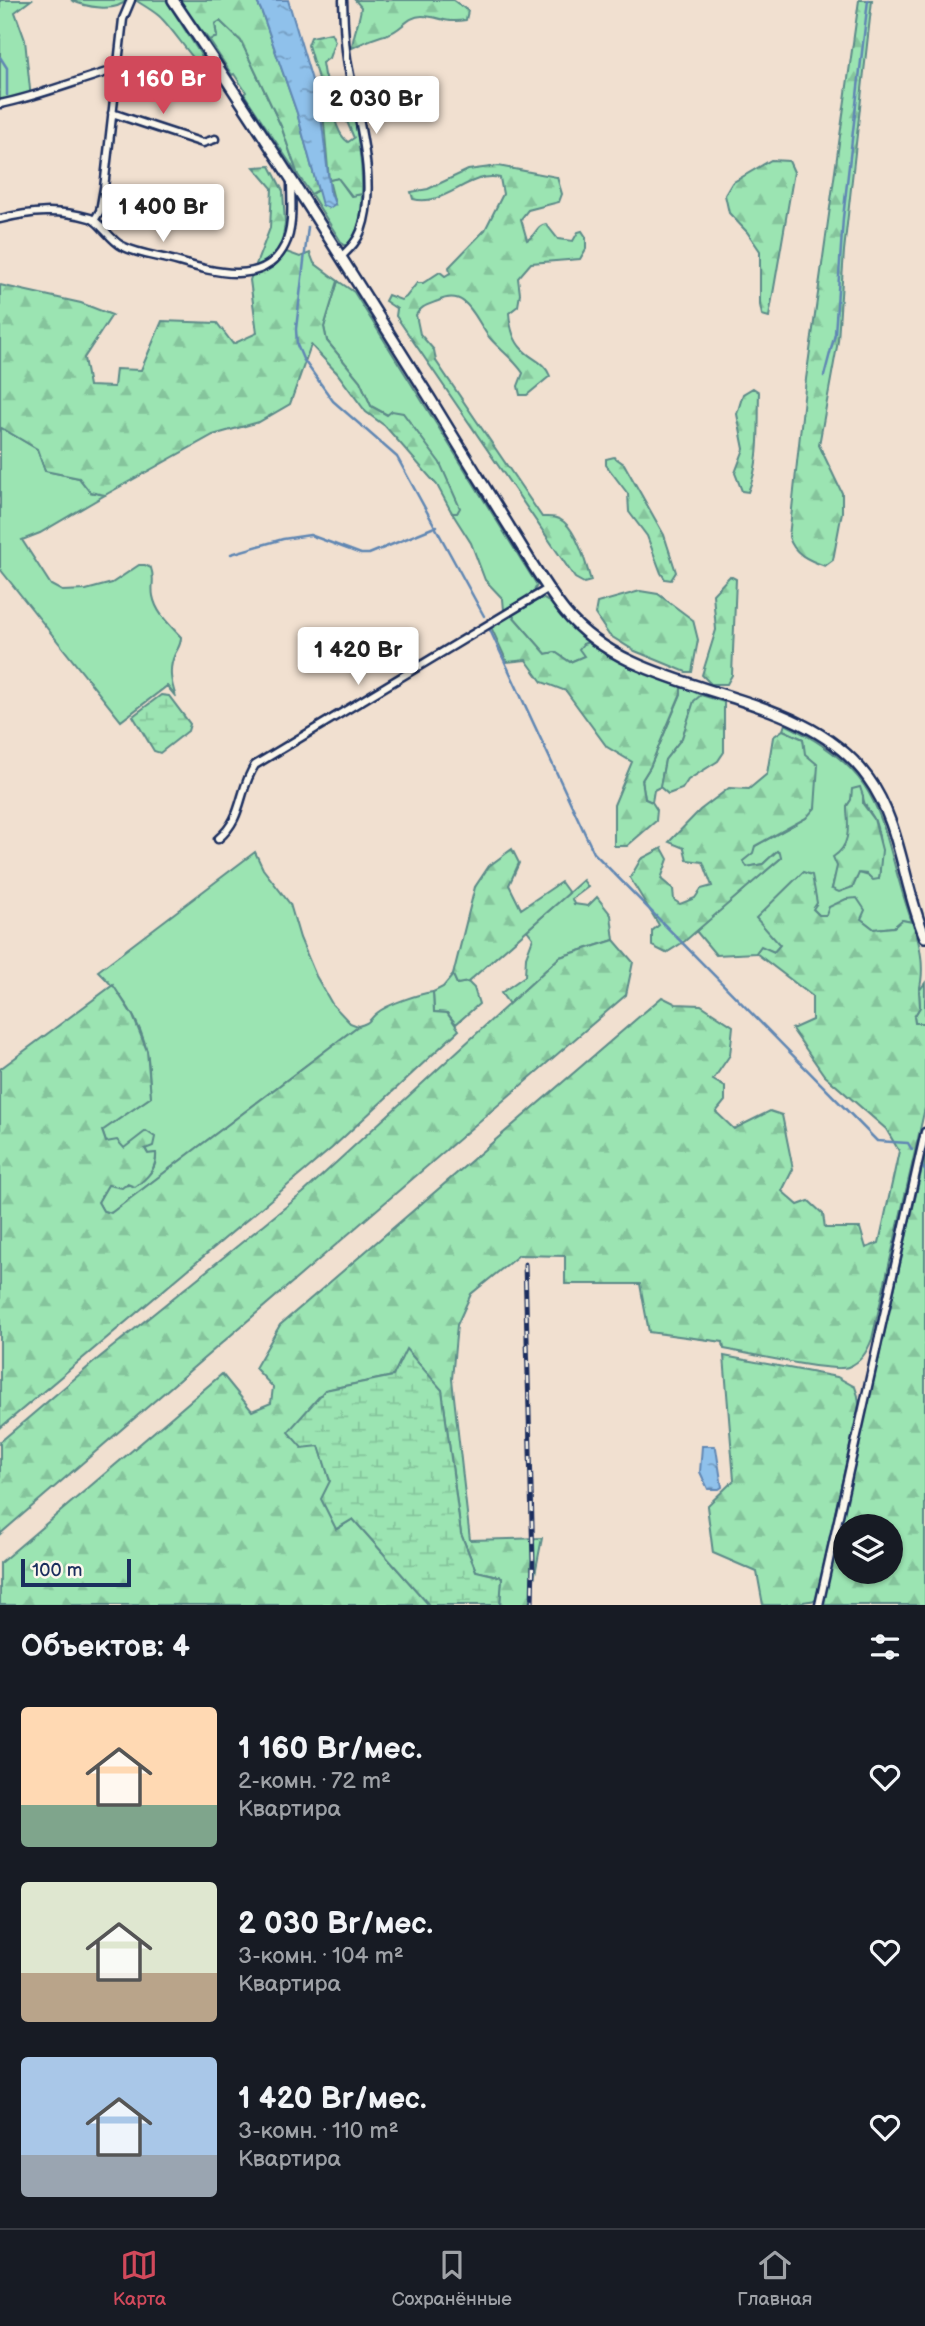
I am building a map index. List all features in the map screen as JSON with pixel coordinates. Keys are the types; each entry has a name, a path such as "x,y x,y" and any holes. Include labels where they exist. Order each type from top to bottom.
{"main road":[{"path":"173,0 341,257 549,588 575,622 606,648 663,674 788,719 835,745 853,761 869,779 882,802 925,937"}],"street":[{"path":"95,219 100,211 104,188 123,19 131,0"},
{"path":"341,257 352,246 360,232 367,178 361,129 345,48 343,0"},
{"path":"0,104 26,99 117,69"},
{"path":"111,113 203,143 215,139"},
{"path":"0,219 56,211 95,219 110,238 137,252 213,271 254,272 267,265 285,245 291,213 291,179"},
{"path":"218,839 235,821 249,776 259,762 549,588"},
{"path":"819,1605 925,1132"}],"green space":[{"path":"0,0 31,0 15,12 25,40 31,99 0,107"},
{"path":"71,0 127,0 108,8 92,7"},
{"path":"135,0 166,0 215,77 201,67 159,16"},
{"path":"178,0 256,0 297,113 318,190 311,194 298,175 281,126 241,41 220,21 215,24 217,37 209,40"},
{"path":"355,0 453,0 468,11 466,20 459,21 417,17 393,32 352,48 361,7"},
{"path":"859,0 872,0 844,251 838,341 819,445 842,493 842,512 833,560 825,566 802,556 789,537 806,379"},
{"path":"220,21 241,41 281,126 298,175 244,94 246,92 209,40 217,37 215,24"},
{"path":"331,33 335,41 329,58 322,63 324,75 329,82 329,96 338,129 348,142 354,138 345,117 347,108 344,103 347,98 351,99 359,146 362,194 352,196 338,178 329,180 321,89 308,45 311,37"},
{"path":"771,160 789,161 794,172 769,317 762,315 760,305 760,251 729,213 725,195 732,183"},
{"path":"270,166 283,191 285,223 281,250 300,257 310,253 314,263 338,281 324,327 327,341 360,381 371,406 387,415 392,411 403,413 440,463 460,508 457,513 452,513 437,485 385,426 366,412 337,373 311,345 290,404 259,422 213,435 105,495 90,492 79,478 45,471 37,449 0,427 0,285 81,303 112,315 84,358 89,386 114,387 116,369 141,370 162,321 217,323 233,344 257,333 250,280 270,228 272,188 254,167"},
{"path":"498,166 557,177 562,194 559,202 528,210 521,219 527,240 540,226 546,224 558,239 573,241 578,232 582,231 586,237 586,249 580,259 531,263 518,278 518,306 509,313 512,332 519,345 544,367 550,376 527,395 520,395 518,386 523,373 489,337 463,301 448,298 428,305 416,315 420,334 434,350 436,361 542,517 553,517 569,527 581,550 591,581 584,583 575,578 396,316 397,309 385,301 388,295 401,300 417,283 423,283 440,272 445,276 450,273 449,267 485,230 503,194 500,178 489,177 478,179 435,198 413,199 411,192 428,189 468,170"},
{"path":"338,178 351,196 362,194 358,228 347,245 343,245 311,194 318,190 321,196 335,204 329,180"},
{"path":"338,281 354,292 537,585 533,593 504,610 503,599 485,580 471,543 452,513 457,512 388,415 371,406 360,381 327,341 324,327"},
{"path":"753,388 759,392 758,443 748,492 742,491 735,473 744,449 737,414 743,394"},
{"path":"0,427 37,449 45,471 79,478 90,492 105,495 40,533 22,540 51,585 62,591 86,590 112,583 139,565 151,568 153,596 157,608 181,637 171,670 176,697 167,686 121,721 0,569"},
{"path":"614,457 624,464 664,535 676,572 671,580 665,579 661,573 647,536 629,512 628,494 606,465 606,459"},
{"path":"730,576 736,579 732,675 727,684 711,684 702,675 716,630 713,594"},
{"path":"640,591 658,594 693,620 698,640 692,672 635,651 609,635 595,614 597,603"},
{"path":"542,598 553,604 589,642 583,644 585,656 570,662 555,652 546,654 512,615"},
{"path":"512,615 546,654 555,652 570,662 584,656 579,649 589,642 629,667 681,686 681,693 642,780 645,799 652,802 657,810 656,821 627,846 614,846 614,805 632,762 607,747 566,691 542,682 526,660 507,662 491,627"},
{"path":"681,686 701,695 694,702 682,738 665,760 660,787 654,790 652,802 645,799 642,780 681,694"},
{"path":"161,695 169,696 190,724 188,731 160,753 154,751 133,716"},
{"path":"701,695 724,702 724,752 718,761 688,780 682,789 668,794 660,787 665,760 682,738 694,701"},
{"path":"785,724 820,743 845,763 863,784 876,806 885,830 912,922 902,920 894,927 874,929 861,919 819,915 813,909 774,952 761,947 756,953 716,955 696,931 781,858 777,851 763,864 747,867 743,861 755,846 806,818 803,739 783,730","holes":["863,796 875,821 879,836 879,879 859,873 832,888 849,834 847,806 851,800"]},
{"path":"783,730 803,739 805,754 818,765 815,808 806,818 755,846 753,853 743,861 747,867 763,864 777,851 781,858 685,941 666,953 652,946 652,931 659,925 630,878 641,859 662,848 668,859 661,879 673,889 674,900 680,904 695,898 701,889 712,886 703,862 687,860 684,848 669,842 700,810 729,788 749,789 767,774 773,737"},
{"path":"860,787 863,804 874,819 882,850 879,879 873,880 867,874 859,873 853,887 839,892 832,889 837,866 833,857 846,841 847,806 851,800 852,789"},
{"path":"512,849 519,863 509,885 521,909 561,882 569,893 468,982 457,984 453,975 475,887 489,866"},
{"path":"255,852 263,869 290,904 300,938 316,976 332,1004 350,1023 358,1026 111,1213 103,1211 98,1202 108,1184 125,1186 141,1181 152,1170 156,1153 148,1154 145,1148 124,1148 106,1142 102,1130 151,1097 148,1058 140,1030 122,998 98,971"},
{"path":"803,872 812,875 817,903 813,909 819,915 826,915 829,907 846,899 857,898 865,910 861,919 874,929 894,927 902,920 912,922 921,957 920,1007 914,1017 915,1023 925,1023 925,1108 872,1339 860,1359 848,1367 825,1367 724,1349 723,1342 649,1332 640,1284 565,1284 565,1256 519,1255 471,1294 457,1325 452,1379 470,1540 542,1538 529,1605 500,1605 502,1577 476,1571 461,1534 442,1390 393,1376 325,1390 319,1445 330,1481 337,1529 353,1519 429,1605 0,1605 0,1563 222,1374 252,1411 271,1403 273,1387 255,1368 280,1325 662,997 676,1004 701,1005 733,1026 730,1055 713,1080 725,1087 725,1101 716,1112 734,1129 770,1111 782,1115 793,1169 782,1191 798,1205 809,1201 823,1214 825,1228 860,1228 866,1248 879,1243 899,1151 886,1129 824,1075 792,1029 812,1020 812,996 756,953 761,946 774,952 780,945 756,918"},
{"path":"583,880 588,887 572,899 574,904 588,906 597,897 611,915 614,940 560,957 509,1004 501,993 525,976 526,957 533,938 527,930"},
{"path":"614,940 633,962 626,995 0,1534 0,1442 100,1357 303,1193 560,957"},
{"path":"453,975 457,984 468,982 474,988 479,1004 456,1024 447,1013 434,1012 433,992 443,987"},
{"path":"925,983 925,1023 915,1023 914,1017 920,1007 919,991"},
{"path":"113,985 133,1016 147,1051 151,1097 102,1131 106,1142 117,1140 124,1148 146,1131 155,1137 153,1146 145,1149 148,1154 156,1153 155,1164 150,1173 135,1187 127,1184 122,1188 108,1185 98,1202 103,1211 111,1213 388,1006 433,992 434,1012 447,1013 459,1030 332,1148 0,1428 0,1069"},
{"path":"925,1155 925,1605 822,1605 833,1557 833,1584 903,1584 903,1514 843,1514"},
{"path":"406,1349 442,1390 461,1534 476,1571 502,1577 500,1605 429,1605 353,1519 336,1529 321,1499 330,1481 319,1446 302,1448 288,1432 325,1390 393,1376"},
{"path":"724,1356 837,1377 855,1387 859,1405 816,1600 763,1605 757,1572 713,1553 707,1506 734,1480"}],"water":[{"path":"256,0 288,0 320,107 330,191 335,204 329,208 322,205 297,113"},
{"path":"702,1446 716,1448 722,1487 719,1489 708,1489 700,1472"}],"waterway":[{"path":"824,376 835,334 843,218 868,0"},
{"path":"0,57 7,68 7,95"},
{"path":"308,227 296,329 297,345 303,359 333,401 397,457 484,616"},
{"path":"231,554 283,539 310,535 361,554 369,554 437,526"},
{"path":"490,630 594,853 877,1141 908,1143 912,1150"},
{"path":"921,1164 925,1171"}],"railway":[{"path":"525,1264 532,1605"}]}
